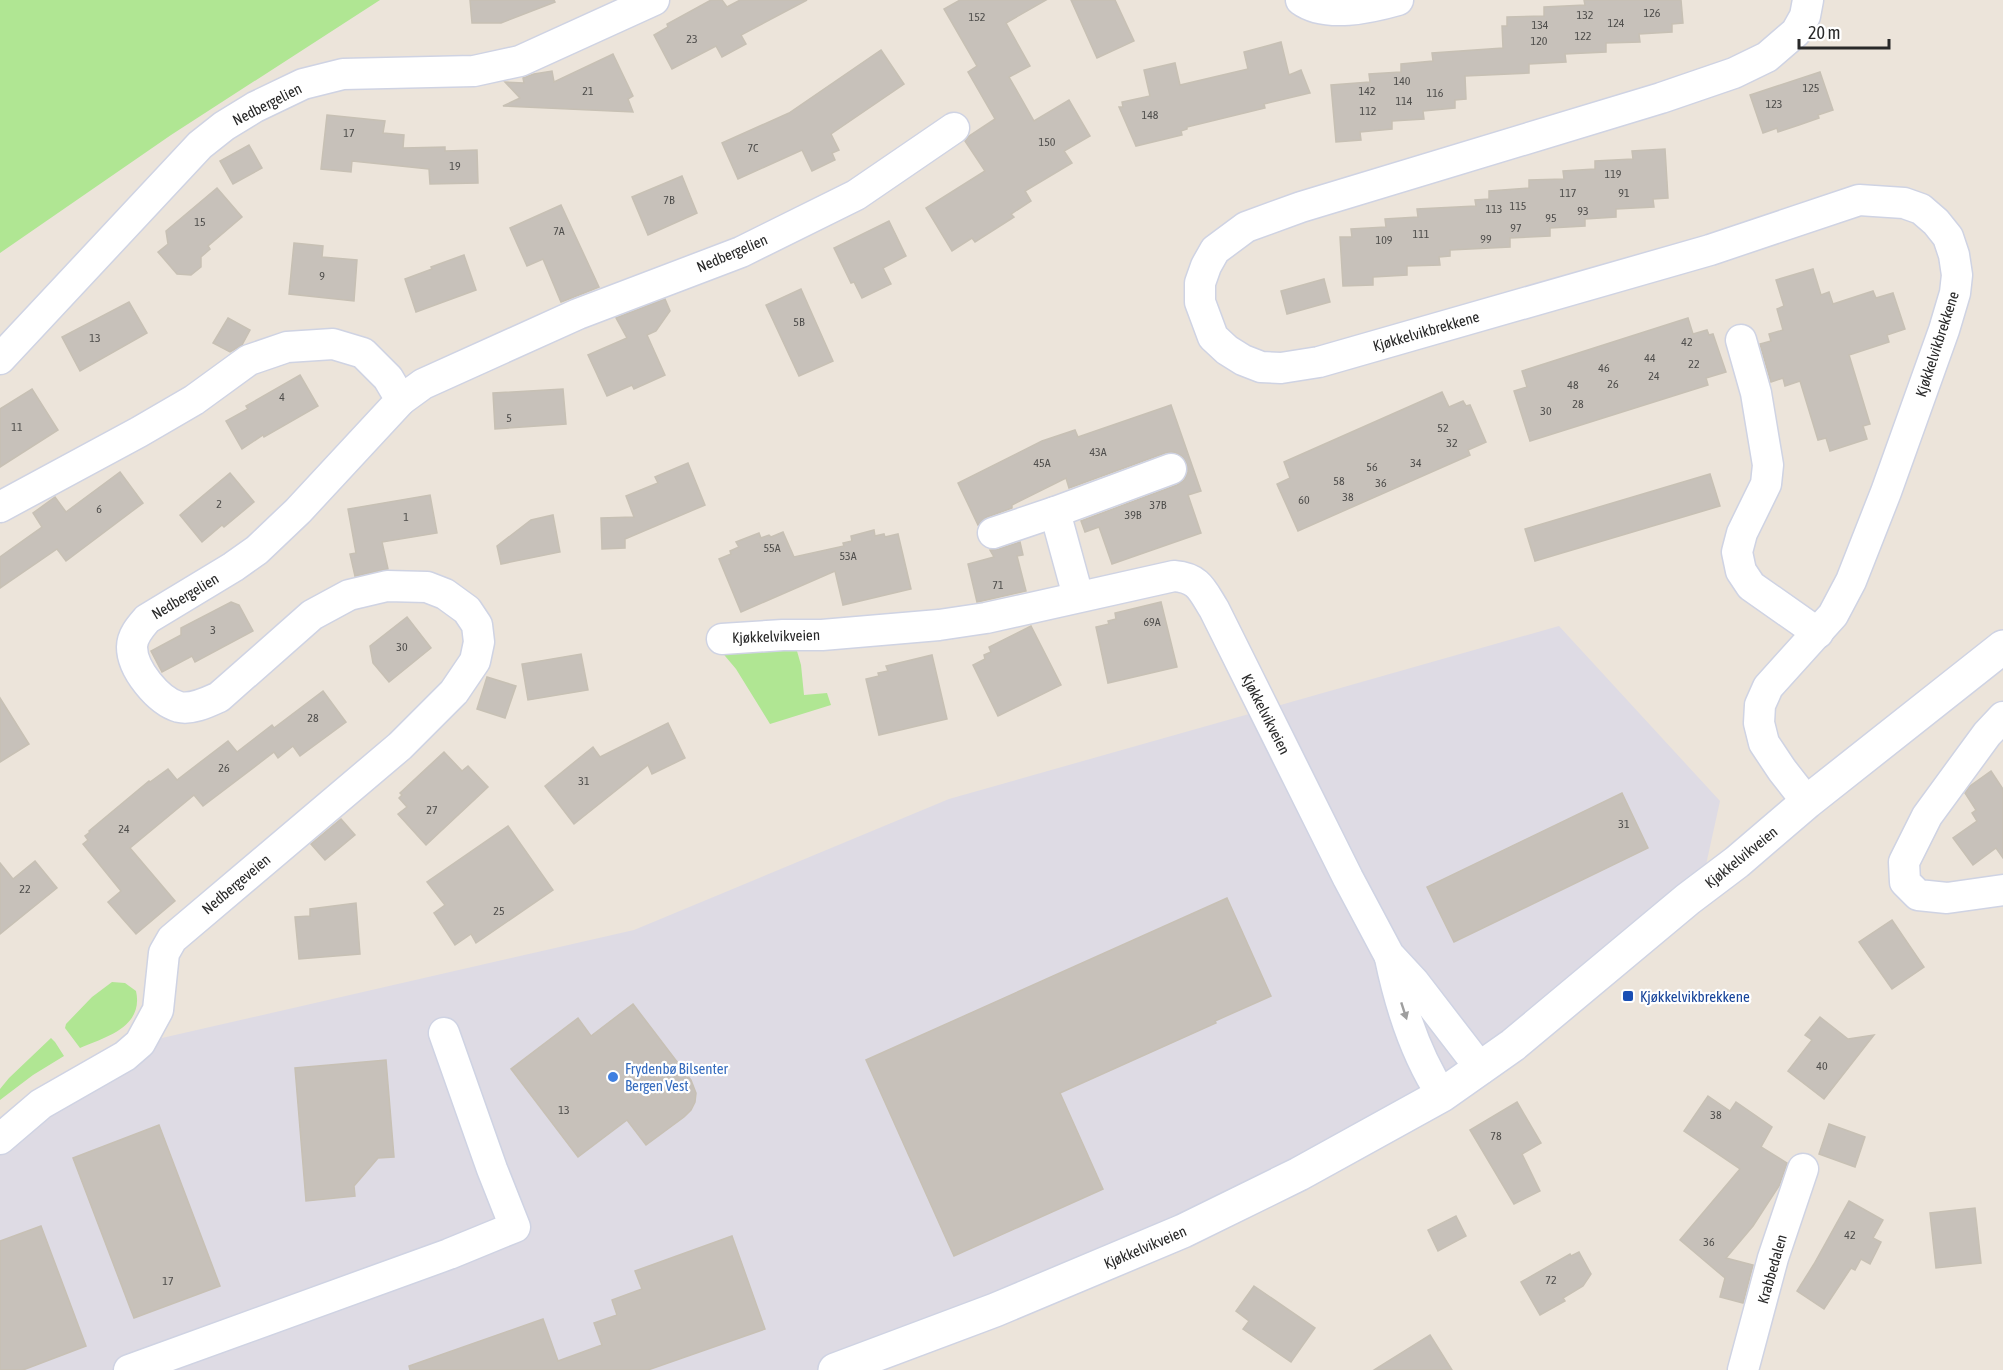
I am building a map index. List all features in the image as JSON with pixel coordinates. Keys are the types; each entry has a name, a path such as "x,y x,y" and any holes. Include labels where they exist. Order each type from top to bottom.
{"main road":[{"name":"Kjøkkelvikveien","path":"835,1370 995,1310 1183,1231 1299,1174 1442,1095 1513,1045 1807,802 2003,647"}],"street":[{"name":"Nedbergelien","path":"0,358 201,145 224,126 255,107 303,84 343,74 474,71 520,60 654,0"},
{"path":"1301,0 1326,11 1378,6 1398,0"},
{"name":"Kjøkkelvikbrekkene","path":"1807,802 1782,771 1764,743 1759,723 1760,705 1768,687 1833,615 1851,581 1886,492 1944,330 1957,275 1954,255 1948,237 1921,209 1904,203 1859,200 1710,250 1319,362 1281,368 1261,367 1243,360 1227,350 1214,337 1200,302 1200,283 1215,250 1246,227 1301,207 1661,98 1734,73 1767,57 1796,32 1805,16 1808,0"},
{"name":"Nedbergelien","path":"477,625 467,610 446,594 427,587 387,586 349,595 312,615 219,697 203,705 180,707 159,695 137,669 132,647 138,629 147,619 257,550 298,511 401,400 423,384 578,314 741,252 856,195 954,128"},
{"path":"1741,340 1756,393 1768,465 1766,484 1742,533 1737,552 1741,571 1751,586 1818,633"},
{"path":"0,507 140,432 194,400 249,360 287,347 333,344 363,353 388,378 401,400"},
{"path":"993,533 1171,469"},
{"path":"1055,512 1078,596"},
{"name":"Kjøkkelvikveien","path":"722,639 822,635 939,625 986,618 1174,576 1188,577 1199,585 1215,609 1348,878 1389,955 1414,982 1481,1069"},
{"name":"Nedbergeveien","path":"0,1139 41,1104 125,1056 140,1043 158,1010 164,953 172,939 400,746 454,692 476,661 479,642 477,625"},
{"path":"2003,717 1987,734 1927,816 1904,862 1905,882 1918,895 1947,897 2003,890"},
{"name":"Kjøkkelvikveien","path":"1389,955 1409,1027 1427,1073 1442,1095"},
{"path":"129,1370 449,1254 515,1227 444,1033"},
{"name":"Krabbedalen","path":"1743,1370 1773,1258 1803,1169"}],"shaded area":[{"path":"1559,626 1720,801 1704,874 1597,968 1337,1154 824,1370 0,1370 0,1149 140,1043 634,930 949,799"}],"green space":[{"path":"0,0 380,0 171,135 0,253"},
{"path":"795,644 801,665 804,695 827,693 831,705 770,724 736,669 720,650"},
{"path":"112,982 125,983 136,991 137,1003 134,1014 121,1029 80,1048 65,1028 66,1024 92,997"},
{"path":"51,1038 64,1056 33,1075 0,1100 0,1089 9,1078"}],"building":[{"path":"470,0 554,0 555,2 501,23 472,23"},
{"path":"711,0 722,0 727,7 740,0 807,0 741,35 746,44 722,57 716,46 672,69 654,35 668,27 667,24"},
{"path":"960,0 1046,0 1006,23 1030,66 1009,77 1034,121 1069,100 1090,136 1064,151 1072,163 1025,191 1031,201 1011,214 1014,217 975,242 972,238 952,251 926,208 985,171 965,141 995,119 968,72 977,66 944,9"},
{"path":"1071,0 1115,0 1134,41 1097,58"},
{"path":"1584,0 1681,0 1683,23 1672,24 1672,32 1639,34 1640,42 1606,43 1606,52 1565,54 1566,62 1529,64 1529,73 1465,76 1466,99 1455,100 1455,108 1423,111 1424,119 1392,121 1392,129 1360,132 1361,140 1336,142 1331,85 1370,82 1369,74 1401,72 1401,64 1433,61 1432,53 1503,48 1502,26 1507,26 1507,17 1544,16 1544,7 1585,5"},
{"path":"1281,42 1289,75 1301,70 1310,93 1264,104 1265,108 1187,127 1181,131 1182,135 1136,146 1119,107 1123,107 1122,102 1150,96 1144,70 1175,63 1180,85 1248,69 1244,52"},
{"path":"881,50 904,84 831,134 839,150 832,153 835,160 812,171 802,150 738,179 722,143 789,113"},
{"path":"613,54 633,96 628,99 633,112 503,106 520,98 505,82 524,83 523,78 552,71 554,82"},
{"path":"1820,72 1833,110 1818,115 1819,118 1778,132 1777,128 1763,133 1750,95"},
{"path":"327,115 385,121 383,133 404,135 403,148 445,147 445,151 477,150 478,183 430,184 429,169 352,161 351,172 321,169"},
{"path":"249,145 262,168 233,184 220,161"},
{"path":"1665,149 1668,198 1653,199 1654,207 1616,209 1616,217 1585,219 1585,226 1550,228 1550,236 1510,238 1510,247 1450,250 1450,256 1439,257 1440,265 1407,266 1407,275 1373,277 1373,285 1343,286 1340,237 1352,237 1351,229 1386,227 1385,219 1418,217 1417,209 1476,206 1475,200 1489,199 1489,191 1529,188 1529,180 1564,179 1563,171 1595,169 1595,161 1633,159 1632,151"},
{"path":"682,176 697,213 648,235 632,197"},
{"path":"217,188 242,217 208,246 210,249 201,257 201,267 191,275 177,274 158,252 168,244 166,231"},
{"path":"561,205 599,287 561,302 543,259 527,266 510,228"},
{"path":"889,221 906,256 883,268 891,284 862,298 854,282 851,283 834,248"},
{"path":"294,243 323,246 322,257 357,260 354,301 289,294"},
{"path":"464,255 476,290 416,312 405,279"},
{"path":"1813,269 1821,295 1829,292 1833,304 1873,291 1876,298 1893,293 1905,329 1887,335 1889,342 1849,355 1870,424 1863,426 1867,439 1830,451 1826,438 1818,440 1800,381 1785,386 1783,378 1771,382 1760,344 1771,341 1769,334 1783,330 1777,309 1784,306 1776,280"},
{"path":"1324,279 1330,302 1287,314 1281,291"},
{"path":"801,289 833,361 799,376 766,305"},
{"path":"665,299 670,311 656,331 647,335 665,375 634,389 632,385 607,396 588,355 627,338 616,318"},
{"path":"129,302 147,333 80,371 62,337"},
{"path":"228,318 250,330 242,345 230,352 213,343"},
{"path":"1688,318 1693,334 1707,330 1709,335 1713,334 1726,372 1706,378 1708,385 1530,441 1514,391 1527,387 1522,371"},
{"path":"300,375 318,406 264,437 263,435 242,449 226,421 248,409 246,406"},
{"path":"32,389 58,430 0,467 0,409"},
{"path":"563,389 566,424 495,429 493,393"},
{"path":"1442,392 1449,407 1463,401 1466,406 1470,405 1486,442 1468,450 1470,455 1298,531 1277,484 1290,478 1284,462"},
{"path":"1171,405 1201,491 1188,495 1201,533 1112,564 1099,527 1085,532 1081,521 1177,485 1184,480 1188,472 1187,464 1182,456 1174,452 1165,453 1069,488 1066,478 1012,505 1012,508 987,517 978,525 958,483 1042,441 1075,430 1078,437"},
{"path":"688,463 705,505 625,539 625,548 602,549 601,518 634,517 626,496 658,483 655,477"},
{"path":"120,472 143,503 66,561 57,549 0,588 0,557 42,527 33,513 55,497 66,512"},
{"path":"230,473 254,502 202,542 180,515"},
{"path":"1710,474 1720,506 1535,561 1525,529"},
{"path":"430,495 437,533 382,542 388,569 355,576 350,554 356,553 348,509"},
{"path":"553,515 560,552 501,564 497,546 531,520"},
{"path":"874,530 875,536 884,534 885,537 898,534 911,589 843,605 835,571 741,612 719,559 731,554 730,551 739,547 736,542 759,533 761,538 783,532 794,557 844,546 843,543 852,541 851,536"},
{"path":"1020,542 1023,555 1017,556 1026,591 977,602 968,564 994,557 990,550"},
{"path":"231,602 239,605 253,631 195,662 192,656 162,672 151,651 181,635 181,628"},
{"path":"1161,602 1177,667 1108,683 1096,627 1109,624 1108,621 1116,619 1115,613"},
{"path":"407,617 431,648 389,682 373,663 370,646"},
{"path":"1031,626 1061,685 998,716 973,665 985,659 984,655 991,652 989,647"},
{"path":"581,654 588,690 528,700 522,664"},
{"path":"932,655 947,719 879,735 866,679 888,671 886,666"},
{"path":"487,677 516,686 505,718 477,709"},
{"path":"323,691 346,722 300,756 293,746 278,758 274,752 203,806 194,795 130,848 175,901 136,934 108,902 121,891 83,844 88,840 85,836 149,781 168,769 177,780 228,741 237,752 272,725 274,728"},
{"path":"0,698 29,744 0,762"},
{"path":"668,723 685,758 652,774 648,765 574,824 545,786 593,747 600,757"},
{"path":"444,752 462,771 468,766 488,787 426,845 398,814 407,807 399,798 402,795 400,793"},
{"path":"1991,771 2003,789 2003,858 1996,848 1973,865 1953,838 1977,821 1972,813 1976,810 1965,793 1970,786"},
{"path":"1622,793 1648,848 1454,942 1427,887"},
{"path":"341,819 355,835 325,860 311,844"},
{"path":"508,826 553,890 476,943 471,934 455,945 434,913 445,905 427,882"},
{"path":"35,861 57,888 0,934 0,863 13,879"},
{"path":"1227,898 1271,996 1060,1093 1103,1189 954,1256 866,1060"},
{"path":"356,903 360,954 299,959 295,917 310,916 310,909"},
{"path":"1892,920 1924,967 1892,989 1859,942"},
{"path":"633,1004 691,1080 696,1093 695,1102 684,1117 646,1145 627,1120 578,1157 511,1069 578,1018 591,1036"},
{"path":"1820,1017 1848,1039 1874,1035 1824,1099 1788,1071 1812,1040 1805,1035"},
{"path":"386,1060 394,1157 378,1158 354,1186 355,1196 306,1201 295,1068"},
{"path":"1708,1096 1730,1111 1736,1102 1772,1127 1761,1147 1787,1163 1779,1186 1753,1226 1726,1258 1753,1265 1743,1303 1720,1297 1725,1278 1680,1240 1740,1169 1684,1131"},
{"path":"1517,1102 1541,1143 1522,1154 1540,1191 1514,1204 1470,1130"},
{"path":"1829,1124 1865,1137 1855,1167 1819,1154"},
{"path":"159,1125 220,1286 134,1318 73,1158"},
{"path":"1849,1201 1883,1220 1873,1238 1881,1242 1870,1264 1861,1259 1855,1270 1851,1268 1824,1309 1797,1291"},
{"path":"1975,1208 1981,1263 1936,1268 1930,1213"},
{"path":"1456,1216 1466,1236 1438,1251 1428,1230"},
{"path":"41,1226 86,1346 23,1370 0,1370 0,1241"},
{"path":"732,1236 765,1329 648,1370 410,1370 409,1366 543,1319 558,1361 602,1345 594,1323 617,1315 612,1300 642,1289 635,1271"},
{"path":"1579,1252 1591,1274 1583,1286 1563,1298 1565,1301 1540,1315 1521,1282 1570,1254 1571,1256"},
{"path":"1254,1286 1315,1328 1291,1362 1243,1329 1249,1321 1236,1311"},
{"path":"1430,1335 1452,1370 1374,1370"}],"place":[{"name":"Kjøkkelvikbrekkene","path":"1628,996"},
{"name":"Frydenbø Bilsenter Bergen Vest","path":"613,1077"}]}
